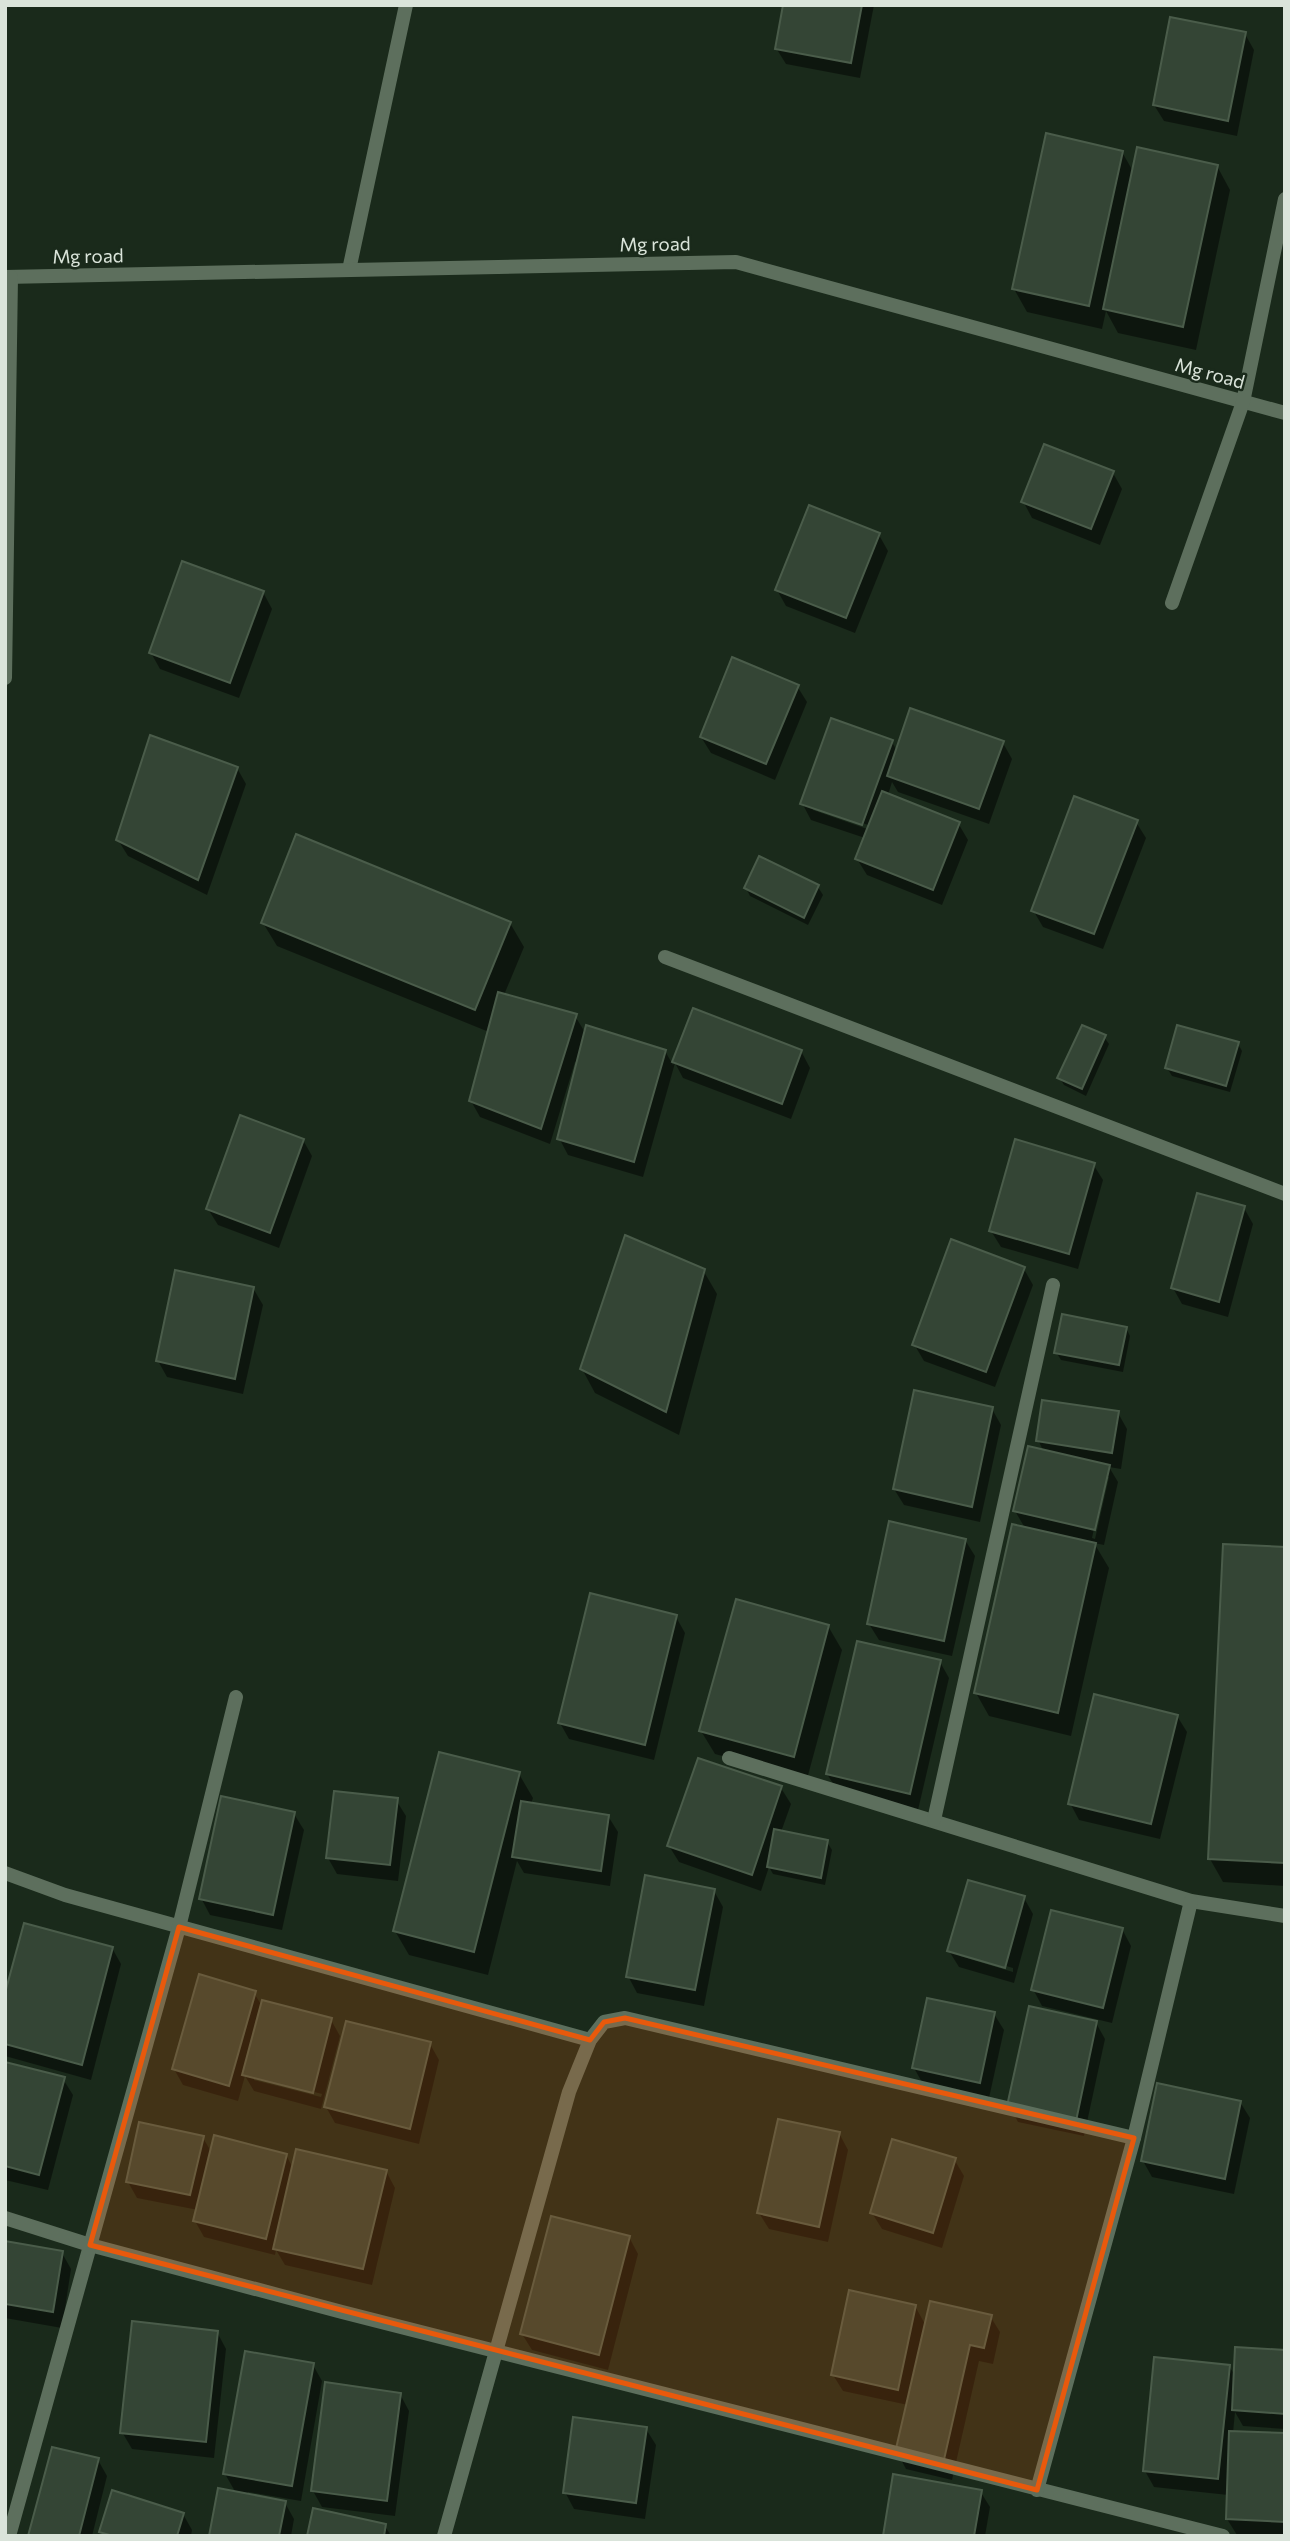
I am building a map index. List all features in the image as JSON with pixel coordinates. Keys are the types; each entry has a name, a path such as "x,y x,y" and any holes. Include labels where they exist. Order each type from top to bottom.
{"street":[{"path":"349,270 406,5"},
{"path":"1172,603 1243,402 1285,199"},
{"name":"Mg road","path":"8,277 736,262 1285,413"},
{"path":"5,678 8,277"},
{"path":"665,957 1285,1194"},
{"path":"934,1820 1053,1285"},
{"path":"9,2536 179,1927 236,1697"},
{"path":"729,1758 1191,1901 1285,1916"},
{"path":"5,1873 65,1895 590,2040"},
{"path":"1037,2490 1135,2138 1191,1901"},
{"path":"444,2536 569,2092 590,2040 604,2022 625,2018 1135,2138"},
{"path":"5,2218 90,2245 1223,2536"}],"highlighted area":[{"path":"179,1927 590,2040 604,2022 625,2018 1134,2138 1037,2490 90,2245"}],"building":[{"path":"783,5 862,5 851,63 775,49"},
{"path":"1170,17 1246,32 1228,121 1153,105"},
{"path":"1046,133 1123,151 1089,306 1012,289"},
{"path":"1137,147 1218,165 1183,327 1103,309"},
{"path":"1044,444 1114,471 1091,529 1021,502"},
{"path":"809,505 880,533 846,618 775,590"},
{"path":"182,561 264,591 230,683 149,653"},
{"path":"732,657 799,685 766,764 700,737"},
{"path":"910,708 1004,741 979,809 887,776"},
{"path":"831,718 893,740 862,825 800,804"},
{"path":"150,735 238,767 198,880 116,840"},
{"path":"882,791 960,822 933,890 855,859"},
{"path":"1074,796 1138,820 1094,934 1031,911"},
{"path":"296,834 511,922 475,1010 261,923"},
{"path":"759,856 819,885 804,918 744,888"},
{"path":"498,992 577,1014 541,1129 469,1101"},
{"path":"693,1008 802,1050 782,1104 672,1062"},
{"path":"586,1025 666,1050 634,1162 557,1139"},
{"path":"1082,1025 1106,1035 1082,1089 1057,1078"},
{"path":"1177,1025 1239,1042 1226,1086 1165,1068"},
{"path":"240,1115 304,1139 270,1233 206,1209"},
{"path":"1015,1139 1095,1163 1069,1254 989,1231"},
{"path":"1197,1193 1245,1206 1219,1302 1171,1288"},
{"path":"625,1235 705,1269 666,1412 580,1369"},
{"path":"951,1239 1025,1267 986,1372 912,1345"},
{"path":"175,1270 254,1287 235,1379 156,1361"},
{"path":"1062,1314 1127,1327 1119,1365 1054,1353"},
{"path":"914,1390 993,1407 972,1507 893,1489"},
{"path":"1042,1400 1119,1411 1112,1453 1036,1441"},
{"path":"1028,1446 1110,1465 1095,1530 1013,1511"},
{"path":"889,1521 966,1539 944,1641 867,1624"},
{"path":"1012,1524 1096,1543 1058,1713 974,1693"},
{"path":"1223,1544 1285,1547 1285,1863 1208,1859"},
{"path":"590,1593 677,1615 645,1745 558,1723"},
{"path":"736,1599 829,1625 794,1757 699,1731"},
{"path":"857,1641 941,1660 910,1794 826,1774"},
{"path":"1094,1694 1178,1715 1151,1824 1068,1804"},
{"path":"439,1752 520,1772 474,1952 393,1931"},
{"path":"698,1758 782,1786 752,1875 667,1846"},
{"path":"334,1791 398,1798 390,1865 326,1858"},
{"path":"221,1796 295,1812 273,1915 199,1899"},
{"path":"521,1801 609,1815 601,1871 512,1857"},
{"path":"774,1829 828,1840 821,1878 767,1867"},
{"path":"645,1875 715,1889 695,1990 626,1977"},
{"path":"968,1880 1025,1896 1005,1968 947,1951"},
{"path":"1051,1910 1123,1928 1103,2008 1031,1990"},
{"path":"24,1923 113,1947 82,2065 5,2044 5,1993"},
{"path":"199,1974 256,1991 229,2086 172,2069"},
{"path":"927,1998 995,2012 980,2083 912,2068"},
{"path":"262,2000 332,2018 313,2093 242,2075"},
{"path":"1029,2006 1097,2021 1076,2121 1007,2106"},
{"path":"346,2021 431,2042 410,2129 324,2107"},
{"path":"5,2062 65,2077 39,2175 5,2166"},
{"path":"1157,2083 1241,2101 1225,2179 1141,2161"},
{"path":"778,2119 840,2132 819,2227 757,2213"},
{"path":"139,2122 204,2136 190,2195 126,2182"},
{"path":"214,2135 287,2154 266,2239 193,2221"},
{"path":"892,2139 956,2158 933,2233 870,2213"},
{"path":"296,2149 387,2170 363,2269 273,2249"},
{"path":"551,2216 630,2236 599,2355 520,2334"},
{"path":"5,2241 63,2251 53,2312 5,2304"},
{"path":"849,2290 916,2305 898,2390 831,2375"},
{"path":"930,2301 992,2315 984,2348 970,2345 943,2464 895,2453"},
{"path":"132,2321 218,2331 206,2442 120,2433"},
{"path":"1235,2347 1285,2350 1285,2414 1232,2410"},
{"path":"245,2351 314,2363 292,2486 223,2474"},
{"path":"1154,2357 1230,2365 1218,2479 1143,2471"},
{"path":"325,2382 401,2393 387,2501 311,2491"},
{"path":"573,2417 647,2427 636,2503 563,2493"},
{"path":"1229,2431 1285,2433 1285,2522 1226,2519"},
{"path":"52,2447 99,2458 79,2536 28,2536"},
{"path":"893,2474 982,2490 974,2536 883,2536"},
{"path":"218,2488 286,2501 279,2536 209,2536"},
{"path":"112,2490 184,2513 177,2536 113,2536 99,2532"},
{"path":"313,2508 386,2524 384,2536 307,2536"}]}
